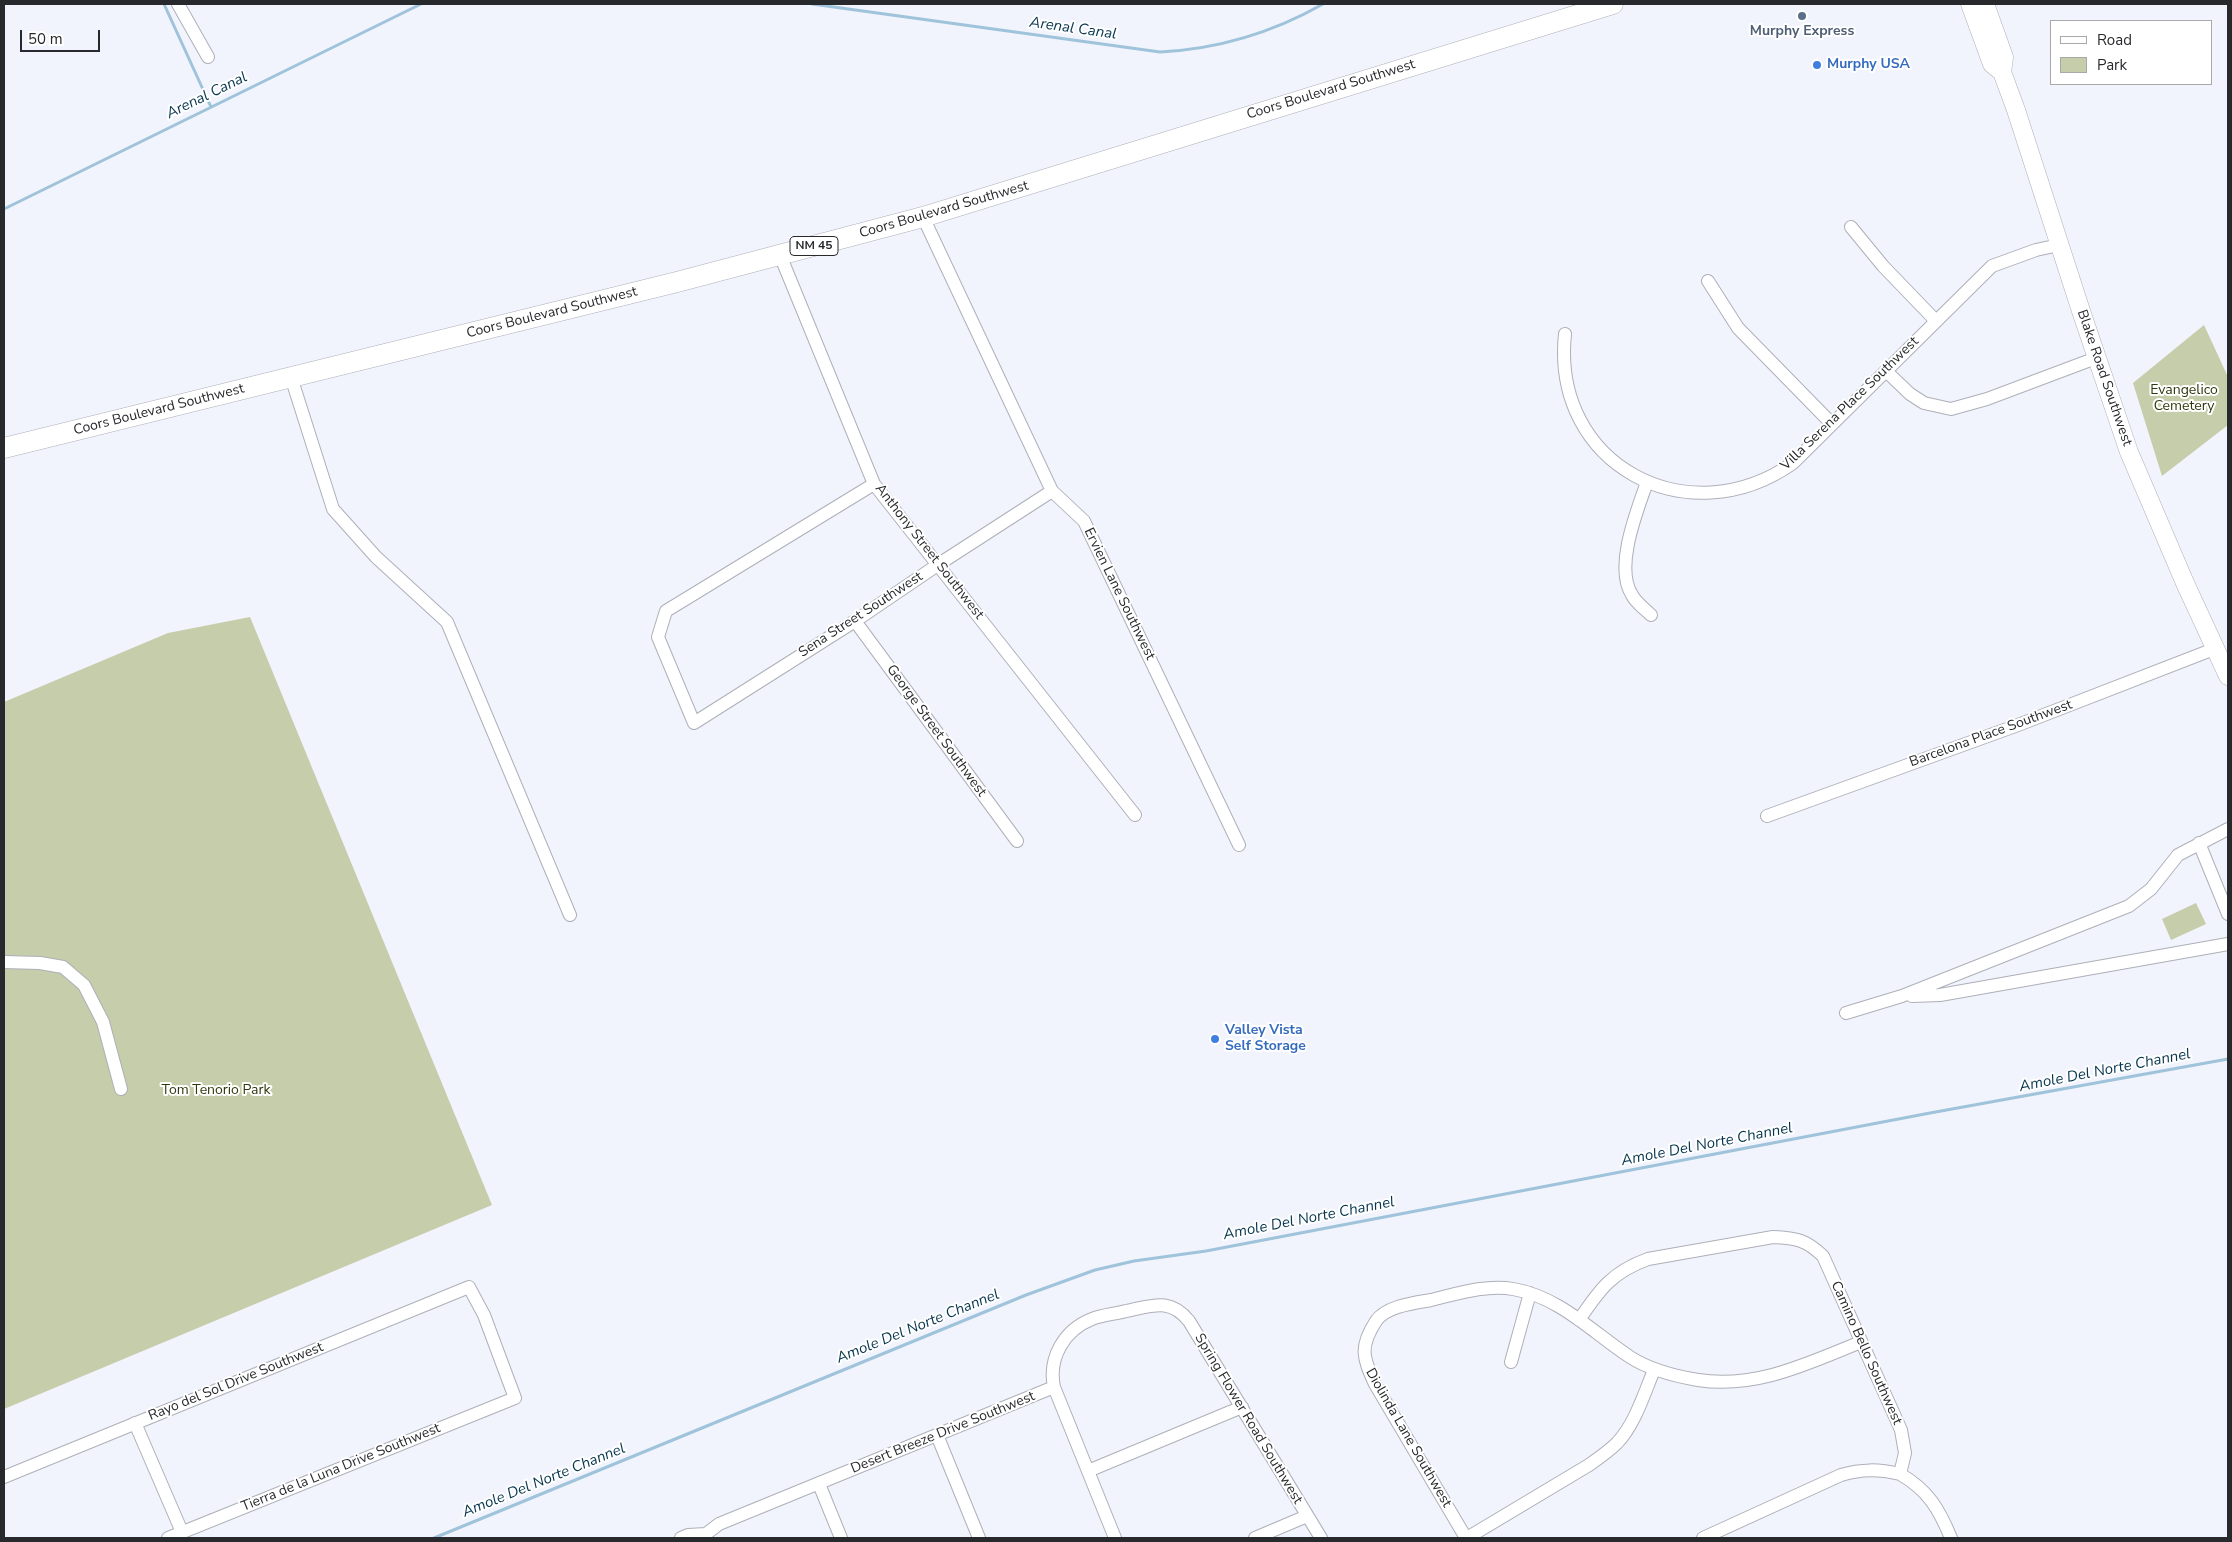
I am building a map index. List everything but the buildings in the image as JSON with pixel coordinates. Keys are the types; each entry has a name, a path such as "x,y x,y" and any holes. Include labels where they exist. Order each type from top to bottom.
{"main road":[{"name":"Coors Boulevard Southwest","path":"4,448 291,378 780,255 923,217 1613,4"},
{"name":"Blake Road Southwest","path":"1970,4 1992,64 2002,72"},
{"name":"Blake Road Southwest","path":"1985,4 2004,58 2002,72 2096,358 2129,452 2228,676"}],"street":[{"path":"178,4 208,58"},
{"name":"Ervien Lane Southwest","path":"923,217 1052,491 1084,521 1239,845"},
{"path":"1852,227 1883,266 1936,321"},
{"name":"Villa Serena Place Southwest","path":"1565,334 1562,355 1564,374 1576,410 1588,434 1601,451 1618,466 1661,488 1693,493 1725,491 1752,485 1774,476 1793,463 1992,266 2036,250 2059,245"},
{"name":"Anthony Street Southwest","path":"780,255 874,484 1135,815"},
{"path":"1708,281 1738,328 1832,424"},
{"path":"1886,371 1910,394 1924,403 1951,408 1986,399 2096,358"},
{"path":"291,378 333,509 376,558 447,622 570,915"},
{"path":"1647,482 1630,535 1626,572 1628,587 1632,596 1651,615"},
{"name":"Sena Street Southwest","path":"874,484 666,611 658,637 694,723 855,621 938,564 1052,491"},
{"name":"George Street Southwest","path":"855,621 1018,842"},
{"name":"Barcelona Place Southwest","path":"1767,816 2018,725 2214,648"},
{"path":"1846,1013 1902,996 2129,906 2151,890 2178,855 2228,830"},
{"path":"2199,843 2228,914"},
{"path":"1902,996 1940,995 2228,944"},
{"path":"4,962 40,963 63,967 84,985 103,1022 121,1089"},
{"name":"Camino Bello Southwest","path":"1579,1320 1603,1285 1631,1266 1648,1259 1773,1237 1793,1238 1810,1244 1823,1256 1901,1430 1905,1453 1900,1474"},
{"name":"Tierra de la Luna Drive Southwest","path":"168,1538 515,1398 484,1315 469,1287"},
{"name":"Rayo del Sol Drive Southwest","path":"4,1477 469,1287"},
{"name":"Diolinda Lane Southwest","path":"1466,1538 1369,1371 1363,1350 1368,1334 1379,1317 1394,1309 1458,1294 1501,1288 1530,1293"},
{"path":"1511,1362 1530,1293 1546,1298 1630,1357 1654,1370 1714,1382 1750,1381 1786,1372 1861,1342"},
{"name":"Spring Flower Road Southwest","path":"1054,1387 1053,1365 1056,1352 1064,1339 1073,1330 1092,1319 1158,1304 1179,1310 1189,1321 1321,1538"},
{"path":"1466,1538 1589,1465 1618,1442 1628,1426 1654,1370"},
{"path":"1054,1387 1115,1538"},
{"name":"Desert Breeze Drive Southwest","path":"681,1538 688,1535 707,1536 719,1524 1054,1387"},
{"path":"1088,1471 1242,1407"},
{"path":"135,1423 182,1532"},
{"path":"937,1435 979,1538"},
{"path":"1703,1538 1841,1475 1861,1470 1880,1470 1900,1474 1925,1491 1936,1506 1951,1538"},
{"path":"819,1484 841,1538"},
{"path":"1255,1538 1307,1516"}],"green space":[{"name":"Evangelico Cemetery","path":"2204,325 2228,377 2228,425 2162,476 2133,383"},
{"name":"Tom Tenorio Park","path":"250,617 492,1205 4,1409 4,702 168,633"},
{"path":"2196,903 2206,924 2171,940 2162,919"}],"waterway":[{"path":"164,4 211,107"},
{"name":"Arenal Canal","path":"4,209 421,4"},
{"name":"Arenal Canal","path":"812,4 1160,52 1203,47 1244,38 1284,23 1323,4"},
{"name":"Amole Del Norte Channel","path":"434,1538 1026,1295 1095,1270 1134,1261 1206,1251 1930,1113 2228,1059"}],"place":[{"name":"Murphy Express","path":"1802,16"},
{"name":"Murphy USA","path":"1817,65"},
{"name":"Valley Vista Self Storage","path":"1215,1039"}]}
